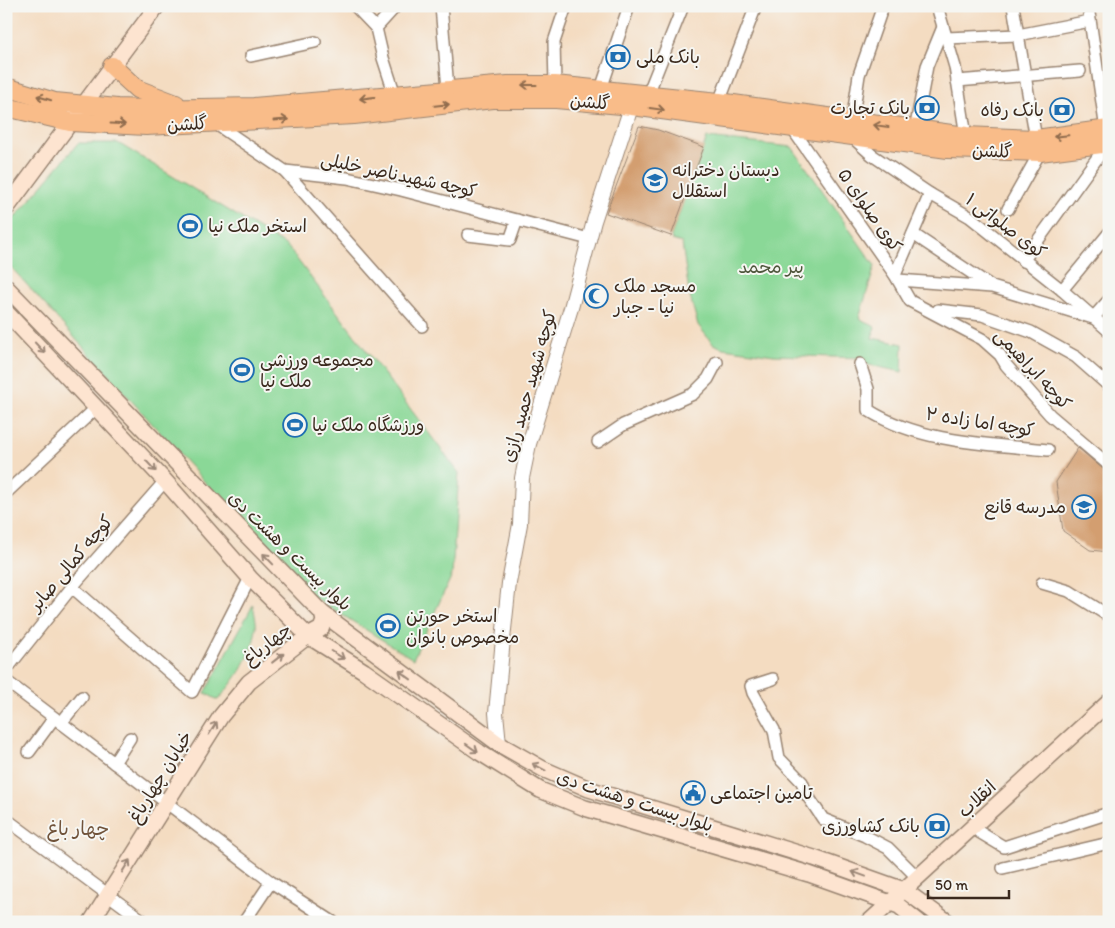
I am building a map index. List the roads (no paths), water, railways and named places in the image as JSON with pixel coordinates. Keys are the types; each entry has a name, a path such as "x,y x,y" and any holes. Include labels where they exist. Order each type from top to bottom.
{"main road":[{"path":"6,209 157,6"},
{"path":"112,66 137,89 186,108"},
{"name":"گلشن","path":"6,87 55,102 116,108 186,108 254,107 448,89 508,85 555,85 602,89 639,98 791,127 852,130 914,130 1038,146"},
{"name":"گلشن","path":"6,107 70,122 146,126 354,115 493,99 639,98 719,102 948,149 1038,146 1108,136"},
{"name":"بلوار بیست و هشت دی","path":"6,287 322,613 499,744 543,770 589,789 814,858 908,892 948,922"},
{"name":"بلوار بیست و هشت دی","path":"6,312 164,481 250,578 308,636 364,671 478,752 540,790 584,808 809,874 894,905 919,922"},
{"path":"164,481 175,477 177,465"},
{"path":"280,608 280,597 284,591 296,588"},
{"name":"چهارباغ","path":"249,682 308,636 321,629 324,621 322,613"},
{"path":"364,671 376,654"},
{"name":"خیابان چهارباغ","path":"91,922 221,716 249,682"},
{"name":"انقلاب","path":"869,922 894,905 977,829 1109,702"},
{"name":"انقلاب","path":"908,892 918,878 1109,715"},
{"path":"674,835 680,818"},
{"name":"انقلاب","path":"881,922 894,905"}],"street":[{"path":"355,6 376,28 395,95"},
{"path":"376,28 396,6"},
{"path":"441,6 448,89"},
{"path":"555,85 554,42 566,6"},
{"path":"602,89 629,6"},
{"path":"639,98 683,6"},
{"path":"719,102 756,6"},
{"path":"852,130 859,75 883,6"},
{"path":"937,6 957,82 966,136"},
{"path":"1008,210 1038,146 1013,6"},
{"path":"1023,261 1108,136 1088,6"},
{"path":"945,33 1018,34 1090,21"},
{"path":"914,130 928,66 945,33"},
{"path":"251,56 316,42"},
{"path":"957,82 1080,71"},
{"name":"کوچه شهید حمید رازی","path":"499,744 496,713 509,583 520,524 523,470 529,444 571,308 589,239 639,98"},
{"name":"کوچه شهیدناصر خلیلی","path":"213,122 285,171 346,178 589,239"},
{"name":"کوی صلوای ۵","path":"791,127 897,278 910,301 924,307"},
{"name":"کوی صلواتی ۱","path":"852,130 872,155 930,194 970,217 1023,261 1062,290 1109,331"},
{"path":"285,171 422,326"},
{"path":"930,194 897,278 992,287 1092,318 1109,300"},
{"path":"468,235 510,240 517,220"},
{"path":"1062,290 1109,233"},
{"path":"913,234 992,287"},
{"path":"924,307 952,313 982,316 1031,332 1076,357 1109,386"},
{"name":"کوچه ابراهیمی","path":"924,307 982,338 1000,355 1006,365 1050,416 1109,465"},
{"path":"598,442 623,425 693,394 708,379 717,362"},
{"name":"کوچه اما زاده ۲","path":"860,364 868,389 868,410 881,418 934,436 1048,450"},
{"path":"6,493 96,408"},
{"name":"کوچه کمالی صابر","path":"6,670 72,587 164,481"},
{"path":"72,587 192,692 250,578"},
{"path":"1042,583 1069,591 1109,616"},
{"path":"773,679 751,686 753,692 774,730 779,758 802,782 807,795 823,819 865,836 888,848 918,878"},
{"path":"6,681 272,882 334,922"},
{"path":"29,752 82,697"},
{"path":"114,763 130,738"},
{"path":"977,829 1004,847 1109,813"},
{"path":"6,819 145,922"},
{"path":"1003,868 1109,842"},
{"path":"244,922 272,882"}],"place":[{"name":"بانک ملی","path":"618,57"},
{"name":"بانک تجارت","path":"927,108"},
{"name":"بانک رفاه","path":"1062,110"},
{"name":"دبستان دخترانه استقلال","path":"655,180"},
{"name":"استخر ملک نیا","path":"190,226"},
{"name":"مسجد ملک نیا - جبار","path":"596,296"},
{"name":"مجموعه ورزشی ملک نیا","path":"242,370"},
{"name":"ورزشگاه ملک نیا","path":"295,425"},
{"name":"مدرسه قانع","path":"1084,507"},
{"name":"استخر حورتن مخصوص بانوان","path":"388,626"},
{"name":"تامین اجتماعی","path":"693,793"},
{"name":"بانک کشاورزی","path":"937,826"}],"district":[{"name":"چهار باغ","path":"78,828"}],"park label":[{"name":"پیر محمد","path":"771,267"}]}
